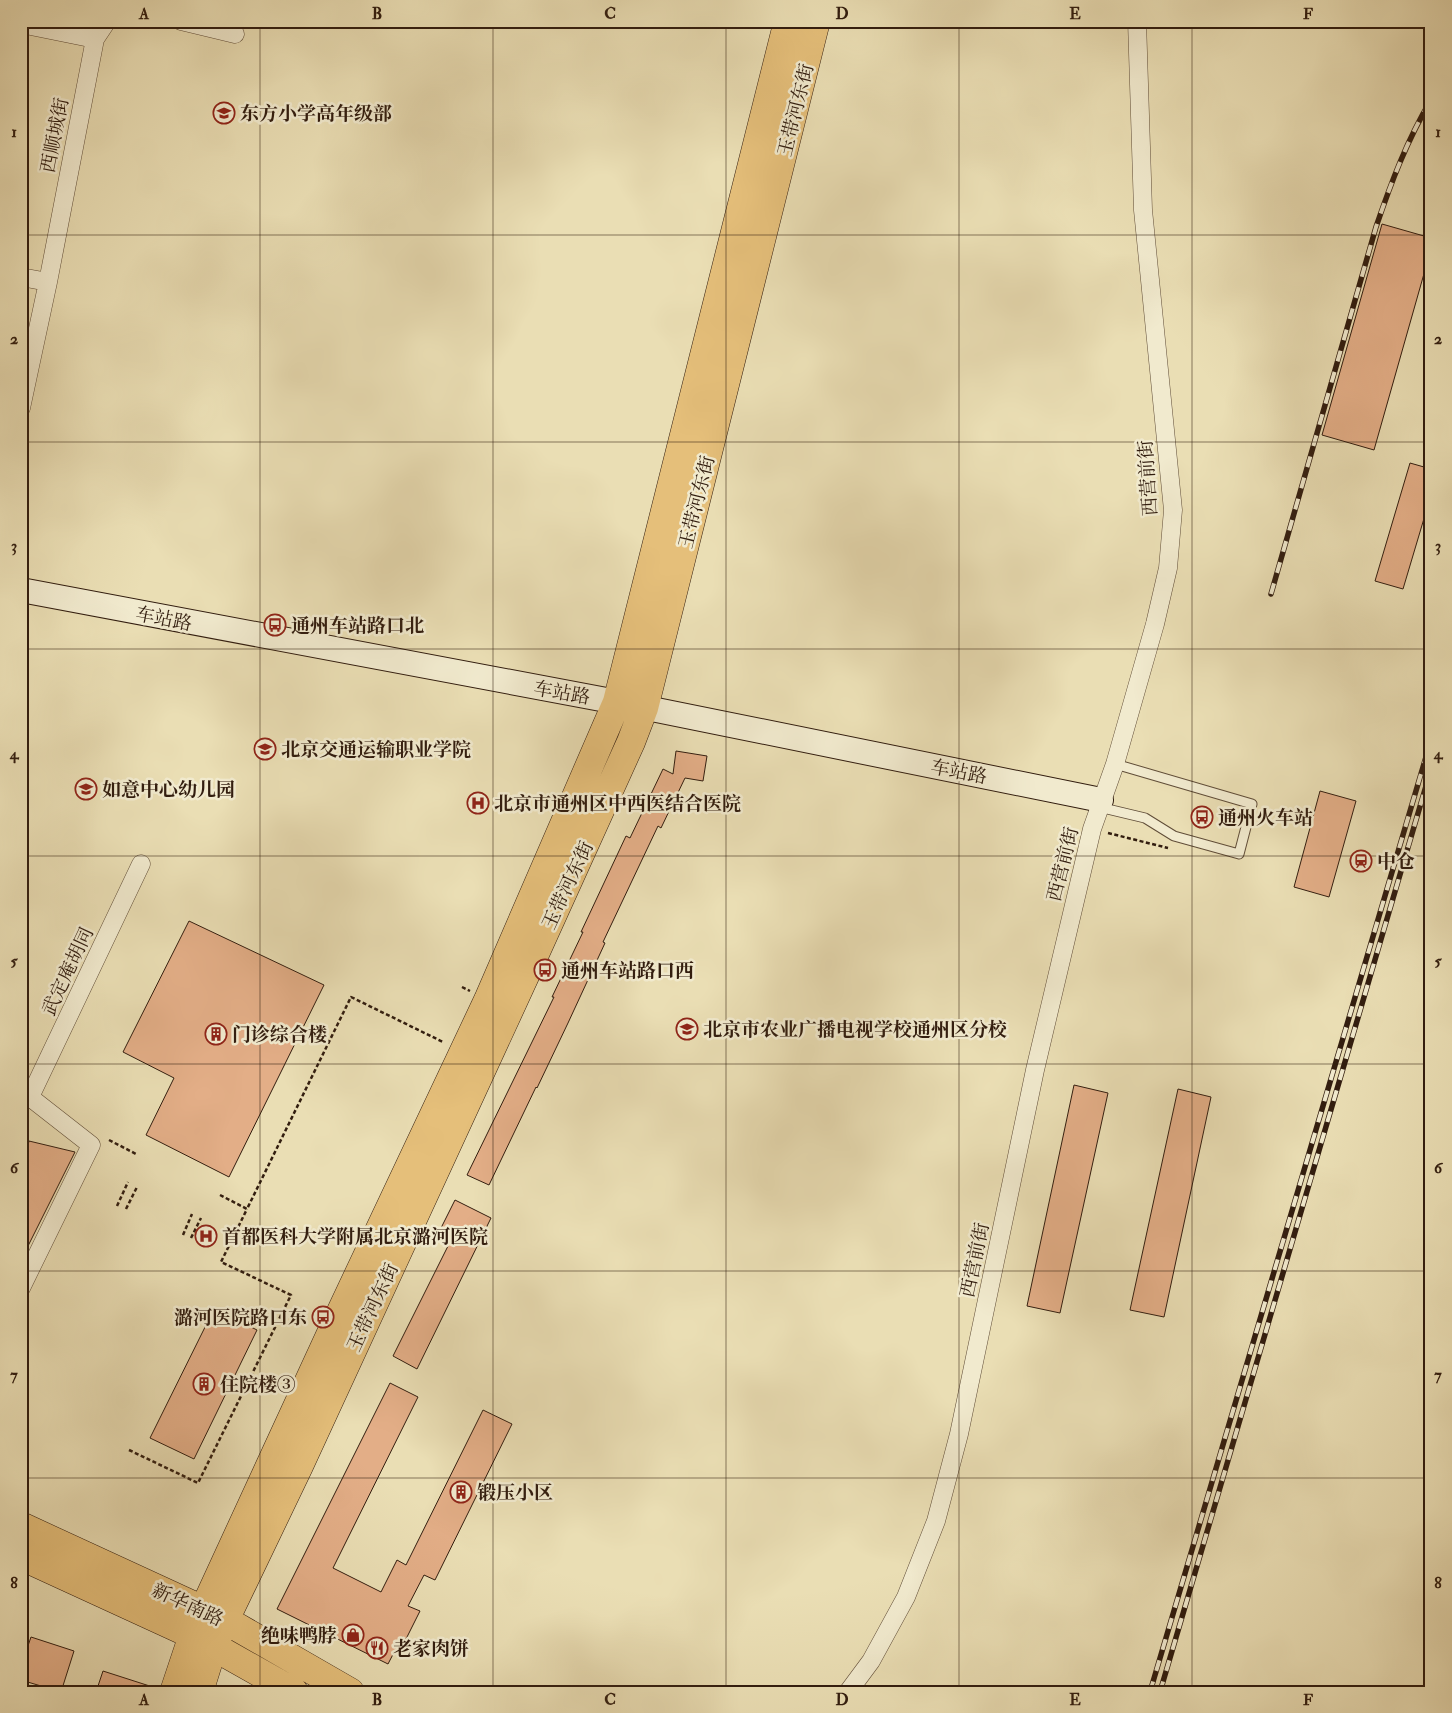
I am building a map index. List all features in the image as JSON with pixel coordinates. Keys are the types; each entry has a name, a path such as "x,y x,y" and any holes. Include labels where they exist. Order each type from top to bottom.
{"main road":[{"name":"玉带河东街","path":"208,1628 341,1311 488,1000 617,702 788,21"},
{"name":"玉带河东街","path":"208,1628 299,1466 547,929 620,768 644,708 816,21"},
{"name":"新华南路","path":"21,1526 208,1628 294,1692"},
{"name":"新华南路","path":"21,1556 208,1628 350,1692"},
{"path":"174,1692 208,1628"},
{"path":"198,1692 208,1628"}],"street":[{"name":"西顺城街","path":"21,408 48,282 95,38 107,21"},
{"path":"181,21 237,28"},
{"name":"西营前街","path":"848,1692 871,1661 906,1597 936,1521 959,1434 1035,1070 1092,829 1115,764 1155,624 1168,568 1173,510 1143,210 1137,21"},
{"path":"21,24 95,38"},
{"path":"21,277 48,282"},
{"name":"车站路","path":"21,590 267,638 617,702 1100,803"},
{"name":"武定庵胡同","path":"26,1094 142,864"},
{"path":"21,1288 91,1145 26,1094"}],"lane":[{"path":"1100,803 1145,818 1174,836 1238,854 1252,804 1115,764"}],"path":[{"path":"129,1450 198,1483 291,1295 220,1262 248,1209 351,997 443,1042"},
{"path":"109,1140 136,1154"},
{"path":"117,1206 128,1182"},
{"path":"126,1209 137,1187"},
{"path":"220,1195 248,1209"},
{"path":"183,1235 192,1214"},
{"path":"191,1238 201,1218"}],"building":[{"path":"1382,224 1431,238 1431,249 1374,450 1322,435"},
{"path":"1410,463 1431,469 1431,495 1403,589 1375,581"},
{"path":"676,751 707,756 703,781 685,778 661,828 658,826 603,942 605,943 568,1023 489,1185 467,1175 554,997 552,997 626,836 630,838 663,769 673,774"},
{"path":"1320,791 1356,801 1329,897 1294,887"},
{"name":"门诊综合楼","path":"189,921 324,985 229,1177 146,1135 174,1078 123,1052"},
{"path":"1074,1085 1108,1093 1060,1313 1027,1306"},
{"path":"1178,1089 1211,1097 1164,1317 1130,1310"},
{"path":"29,1141 75,1152 21,1260 21,1175"},
{"path":"455,1200 491,1218 417,1369 393,1356 452,1238 439,1232"},
{"name":"住院楼③","path":"214,1309 257,1330 194,1459 150,1438"},
{"name":"锻压小区","path":"390,1383 418,1397 333,1568 381,1592 397,1560 406,1565 483,1410 512,1424 435,1580 424,1575 408,1606 420,1611 406,1639 402,1637 388,1664 277,1609"},
{"path":"31,1637 74,1651 61,1692 21,1680 21,1666"},
{"path":"103,1671 159,1689 159,1692 96,1692"}],"railway":[{"path":"1271,594 1376,227 1400,162 1431,100"},
{"path":"1429,598 1431,592"},
{"path":"1150,1692 1431,740"},
{"path":"1160,1692 1431,769"}],"place":[{"name":"东方小学高年级部","path":"224,113"},
{"name":"通州车站路口北","path":"275,625"},
{"name":"北京交通运输职业学院","path":"265,749"},
{"name":"如意中心幼儿园","path":"86,789"},
{"name":"北京市通州区中西医结合医院","path":"478,803"},
{"name":"通州火车站","path":"1202,817"},
{"name":"中仓","path":"1361,861"},
{"name":"通州车站路口西","path":"545,970"},
{"name":"北京市农业广播电视学校通州区分校","path":"687,1029"},
{"name":"门诊综合楼","path":"216,1034"},
{"name":"首都医科大学附属北京潞河医院","path":"206,1236"},
{"name":"潞河医院路口东","path":"323,1317"},
{"name":"住院楼③","path":"204,1384"},
{"name":"锻压小区","path":"461,1492"},
{"name":"绝味鸭脖","path":"353,1635"},
{"name":"老家肉饼","path":"377,1648"}]}
